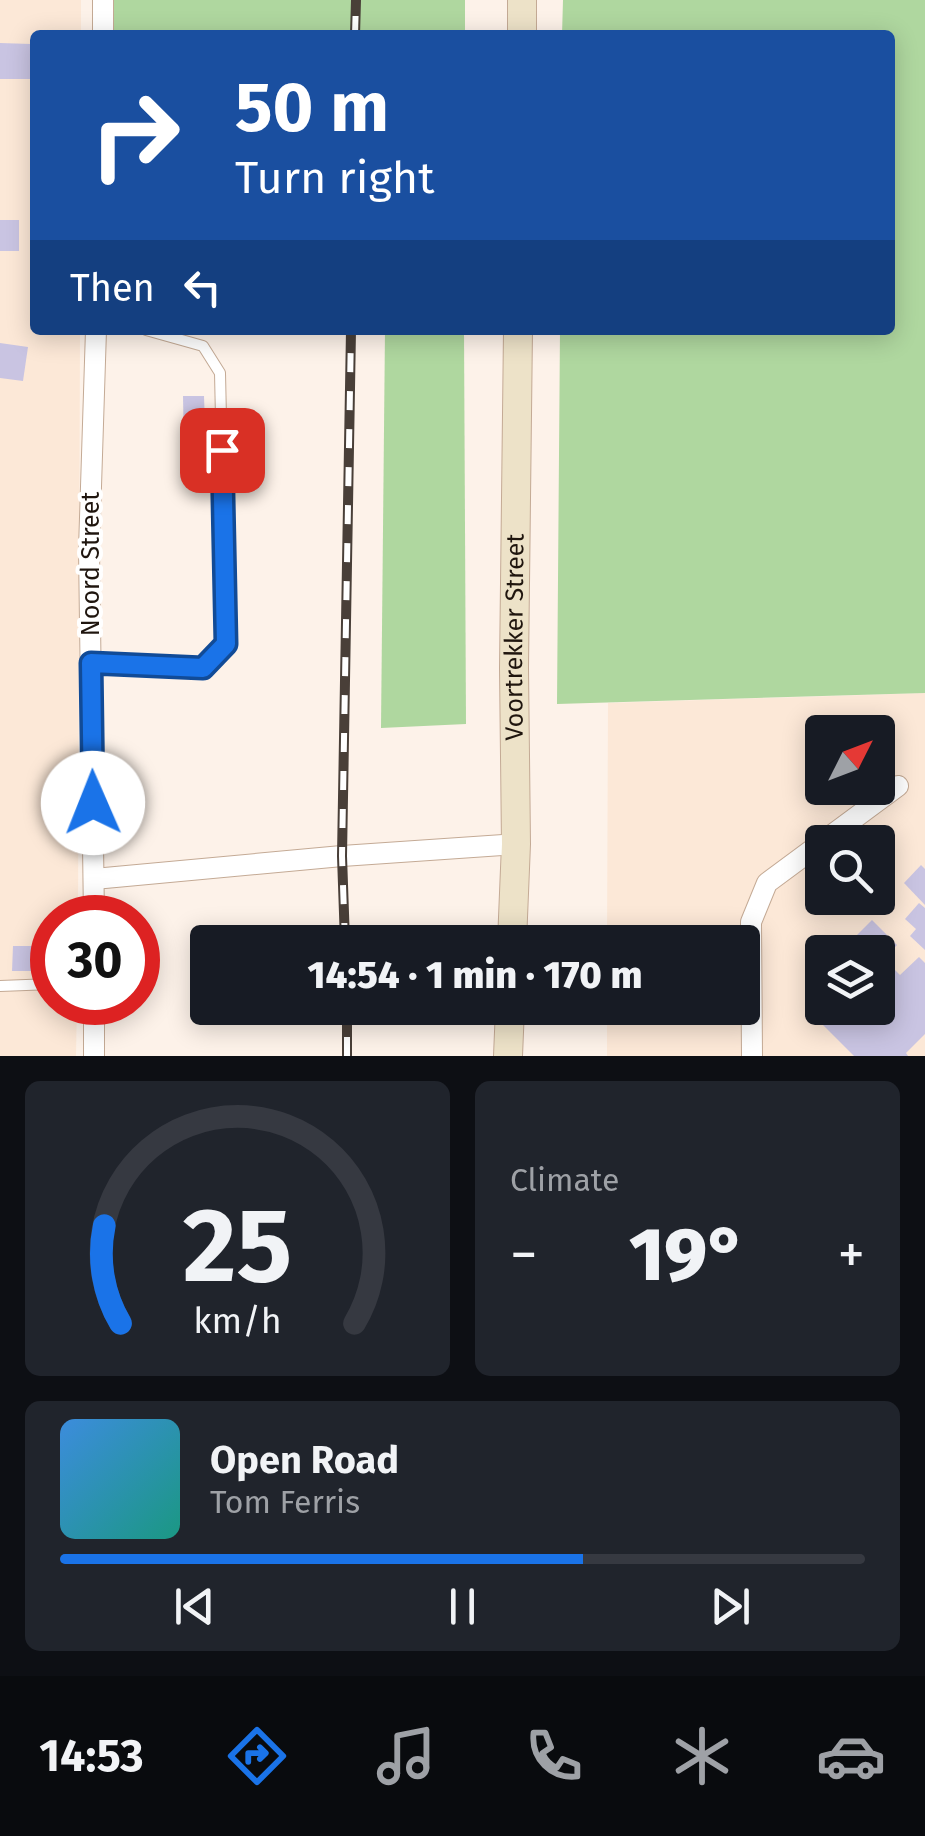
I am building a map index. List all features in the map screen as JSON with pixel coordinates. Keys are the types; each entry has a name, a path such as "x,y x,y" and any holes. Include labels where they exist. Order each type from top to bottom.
{"main road":[{"path":"522,0 522,30"},
{"name":"Voortrekker Street","path":"513,925 518,335"},
{"path":"508,1056 509,1025"}],"street":[{"path":"103,0 103,30"},
{"name":"Noord Street","path":"94,895 89,549 96,335"},
{"path":"752,1056 751,922 767,883 898,786"},
{"path":"94,879 516,844"},
{"path":"94,1025 94,1056"}],"lane":[{"path":"91,663 203,668 226,644 220,373 203,346 164,335"},
{"path":"0,986 30,985"}],"shaded area":[{"path":"0,0 81,0 81,30 30,30 30,335 80,335 78,895 30,895 30,1025 77,1025 76,1056 0,1056"},
{"path":"925,693 925,1056 607,1056 607,1025 760,1025 760,925 607,925 608,703"}],"green space":[{"path":"103,0 465,0 465,30 102,30"},
{"path":"563,0 925,0 925,693 557,704 560,335 895,335 895,30 562,30"},
{"path":"385,335 464,335 466,724 381,728"}],"building":[{"path":"0,43 30,44 30,79 0,79"},
{"path":"0,220 19,220 19,251 0,251"},
{"path":"0,343 28,347 23,381 0,378"},
{"path":"183,396 204,396 206,452 184,450"},
{"path":"921,865 925,869 925,905 904,883"},
{"path":"919,903 925,908 925,950 910,936 916,929 905,919"},
{"path":"872,920 887,935 857,935"},
{"path":"13,946 30,946 30,971 12,971"},
{"path":"919,957 925,963 925,1034 906,1053 908,1056 854,1056 823,1025 895,1025 895,970 900,975"}],"railway":[{"path":"355,30 356,0"},
{"path":"344,925 342,856 351,335"},
{"path":"347,1025 347,1056"}],"route":[{"path":"93,803 91,663 203,668 226,644 222,450"}]}
